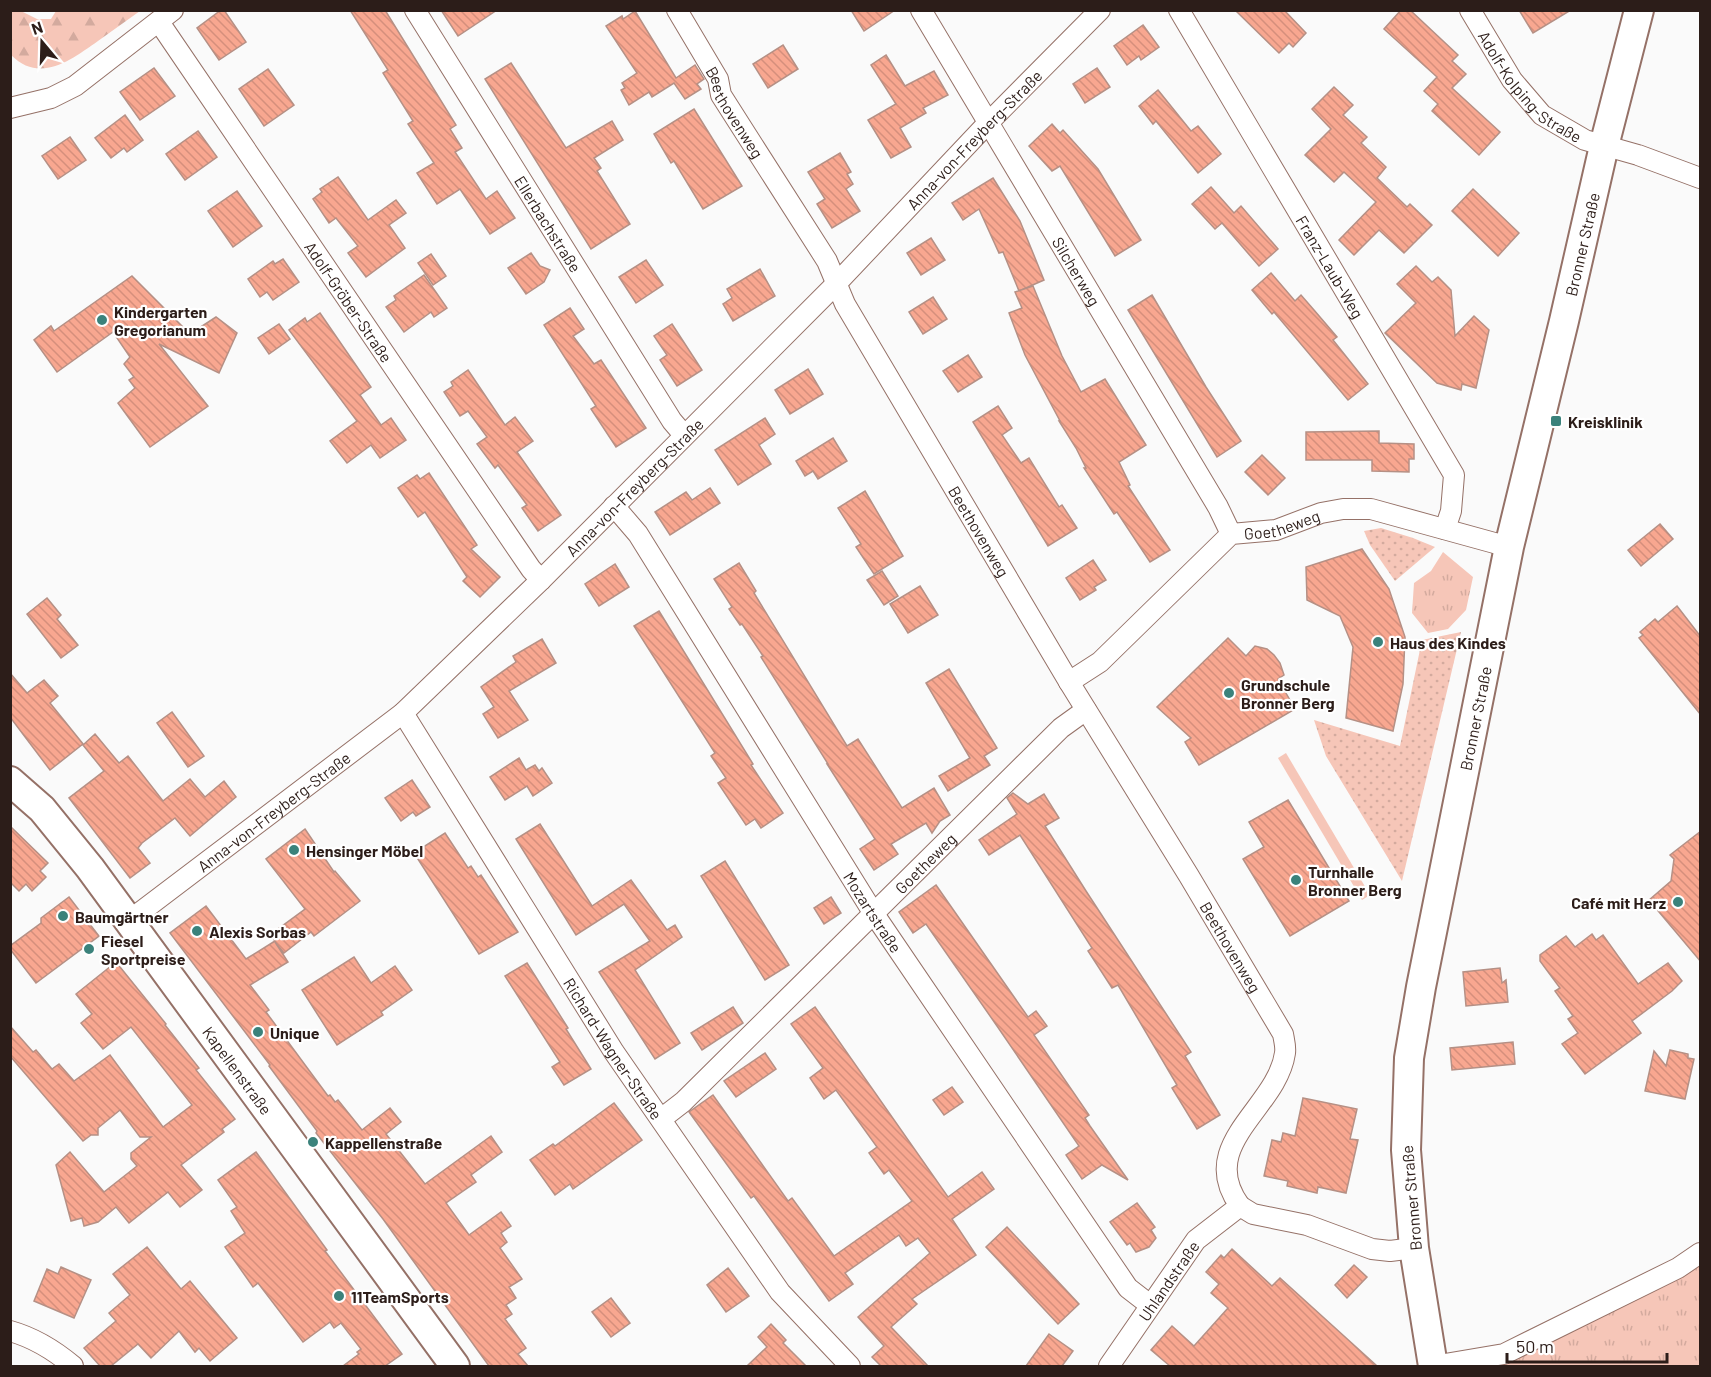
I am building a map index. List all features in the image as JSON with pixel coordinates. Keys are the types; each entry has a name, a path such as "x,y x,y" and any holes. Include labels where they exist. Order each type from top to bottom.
{"street":[{"name":"Ellerbachstraße","path":"415,10 672,421 684,435"},
{"name":"Beethovenweg","path":"676,10 718,79 721,95 827,261 845,304 1069,682 1283,1034 1285,1051 1279,1072 1229,1151 1226,1163 1227,1184 1240,1206"},
{"name":"Silcherweg","path":"921,10 987,124 1218,507 1231,534"},
{"name":"Anna-von-Freyberg-Straße","path":"130,920 403,712 541,580 836,284 987,124 1100,10"},
{"name":"Franz-Laub-Weg","path":"1179,10 1454,475 1451,511 1445,529"},
{"name":"Adolf-Kolping-Straße","path":"1470,10 1512,80 1542,115 1585,140 1638,155 1701,178"},
{"name":"Bronner Straße","path":"1433,1366 1414,1248 1406,1150 1409,1058 1421,987 1509,547 1604,146 1639,10"},
{"path":"10,108 51,98 75,86 166,16"},
{"name":"Adolf-Gröber-Straße","path":"166,16 531,569 541,580"},
{"name":"Mozartstraße","path":"614,506 638,534 874,914 1128,1288 1150,1305"},
{"name":"Goetheweg","path":"1069,682 1100,662 1231,534 1276,530 1322,513 1343,509 1371,509 1509,547"},
{"name":"Goetheweg","path":"661,1119 683,1102 1060,728 1086,710"},
{"name":"Richard-Wagner-Straße","path":"403,712 614,1052 780,1292 850,1366"},
{"name":"Kapellenstraße","path":"10,781 42,809 130,920 454,1366"},
{"path":"10,809 42,809"},
{"path":"1240,1206 1253,1214 1307,1225 1372,1249 1390,1251 1414,1248"},
{"name":"Uhlandstraße","path":"1108,1366 1196,1240 1240,1206"},
{"path":"1433,1366 1504,1354 1678,1268 1701,1252"},
{"path":"10,1331 26,1335 43,1344 73,1366"}],"green space":[{"path":"10,11 21,11 37,19 51,19 56,11 140,11 66,61 55,66 33,68 22,64 11,55"},
{"path":"1381,528 1435,547 1395,581 1370,545 1364,531"},
{"path":"1443,552 1473,577 1466,610 1448,629 1428,633 1412,613 1414,583 1431,571"},
{"path":"1461,632 1402,881 1326,756 1314,720 1400,746 1422,640"},
{"path":"1286,753 1370,895 1362,900 1278,758"},
{"path":"1700,1259 1700,1366 1471,1366"}],"building":[{"path":"224,10 246,42 219,60 197,28"},
{"path":"350,10 385,10 456,125 450,129 462,148 455,152 486,199 497,191 515,218 490,234 460,189 437,204 417,173 434,163 408,124 413,121 383,73 388,70"},
{"path":"441,10 497,10 458,36"},
{"path":"851,10 895,10 864,31"},
{"path":"1235,10 1284,10 1306,33 1293,47 1289,43 1279,53"},
{"path":"1401,10 1410,10 1458,55 1452,61 1466,74 1452,88 1500,132 1479,155 1432,111 1438,104 1424,91 1437,77 1384,29"},
{"path":"1519,10 1571,10 1533,33"},
{"path":"635,11 676,78 695,65 704,79 697,84 701,89 685,99 674,83 652,97 649,92 629,105 621,90 625,88 622,83 637,73 606,26"},
{"path":"1143,25 1159,47 1141,60 1139,56 1127,65 1114,46"},
{"path":"783,45 798,69 768,88 753,64"},
{"path":"886,55 905,86 934,71 948,95 923,108 926,113 900,128 911,147 891,158 868,120 896,104 871,65"},
{"path":"511,63 566,148 612,121 623,140 594,158 601,168 597,171 630,224 591,249 485,79"},
{"path":"154,68 175,96 140,120 120,92"},
{"path":"1097,68 1110,87 1085,103 1073,84"},
{"path":"268,69 294,105 264,126 239,89"},
{"path":"1334,87 1353,105 1343,115 1367,137 1361,143 1386,167 1377,178 1407,207 1410,204 1432,225 1404,253 1379,230 1354,255 1339,240 1376,202 1344,172 1334,182 1305,155 1331,129 1312,109"},
{"path":"1158,90 1191,131 1198,126 1221,154 1198,173 1156,121 1153,124 1139,106"},
{"path":"694,109 742,186 703,209 674,161 671,163 654,134"},
{"path":"125,115 143,140 127,152 124,148 111,158 95,138"},
{"path":"1052,124 1060,133 1063,130 1098,169 1141,240 1115,256 1060,166 1052,171 1029,146"},
{"path":"198,131 217,157 185,180 166,154"},
{"path":"70,137 86,160 58,179 42,156"},
{"path":"840,153 851,172 847,174 853,184 846,189 860,211 832,228 817,204 825,199 808,172"},
{"path":"338,177 368,220 396,200 406,213 389,225 405,248 366,277 348,253 358,246 336,218 329,223 313,199 322,192 320,189"},
{"path":"993,178 1020,221 1044,280 1019,291 1003,252 999,253 979,209 963,220 952,203"},
{"path":"1211,187 1234,213 1241,206 1278,249 1259,266 1222,223 1215,229 1192,204"},
{"path":"1473,189 1519,233 1498,256 1452,211"},
{"path":"237,191 262,226 233,247 208,211"},
{"path":"931,238 945,260 921,275 907,253"},
{"path":"531,253 540,266 550,270 544,282 526,294 508,268"},
{"path":"431,254 446,276 433,285 418,263"},
{"path":"283,259 299,282 273,300 267,292 260,297 248,279 273,261 275,264"},
{"path":"646,260 663,285 636,303 619,277"},
{"path":"1416,266 1432,282 1438,277 1451,290 1455,336 1474,316 1489,330 1476,388 1462,384 1461,390 1437,383 1385,333 1416,303 1397,284"},
{"path":"760,269 775,296 733,321 723,304 732,298 727,289"},
{"path":"1271,273 1295,301 1301,295 1337,337 1333,340 1368,384 1348,400 1274,312 1272,314 1252,290"},
{"path":"424,275 447,308 434,317 431,312 404,332 386,307 396,300 394,296"},
{"path":"132,276 190,334 216,317 237,333 219,373 159,344 208,406 150,447 118,403 135,388 129,380 134,377 124,364 130,357 113,332 57,372 34,340 51,326 54,331"},
{"path":"1033,286 1062,356 1081,392 1105,379 1146,445 1119,462 1130,485 1128,486 1170,550 1150,562 1117,512 1114,514 1084,468 1086,468 1076,448 1059,421 1025,355 1009,313 1022,308 1015,292"},
{"path":"1152,295 1241,441 1217,457 1128,310"},
{"path":"933,297 947,319 923,334 909,312"},
{"path":"570,308 584,329 573,336 594,364 601,360 646,428 616,447 591,409 596,406 544,325"},
{"path":"320,313 371,387 360,395 381,425 391,418 406,440 380,458 371,445 347,463 330,441 357,421 289,330 305,318 307,322"},
{"path":"279,324 290,339 269,354 258,338"},
{"path":"672,324 702,370 677,386 660,360 667,355 654,336"},
{"path":"968,355 982,377 958,392 943,371"},
{"path":"808,369 823,394 790,414 775,390"},
{"path":"468,370 505,425 515,417 533,441 517,452 561,515 538,531 522,508 527,505 498,465 495,468 477,444 487,437 468,411 460,416 444,392 453,386 451,382"},
{"path":"998,406 1012,428 1002,435 1021,463 1029,458 1059,507 1062,505 1077,528 1048,546 973,422"},
{"path":"765,418 775,434 759,445 771,464 738,485 715,450"},
{"path":"1379,431 1379,443 1414,444 1414,459 1409,459 1409,472 1372,471 1372,460 1306,460 1306,432"},
{"path":"833,438 847,461 818,479 813,471 805,476 796,461"},
{"path":"1262,455 1285,478 1268,495 1245,472"},
{"path":"429,473 477,545 471,549 500,577 480,597 463,581 467,577 425,512 418,517 398,488 417,475 420,479"},
{"path":"710,488 720,503 670,535 655,512 686,492 692,500"},
{"path":"865,491 903,556 874,574 856,547 861,544 838,508"},
{"path":"1660,524 1673,539 1641,566 1628,550"},
{"name":"Haus des Kindes","path":"1362,549 1389,589 1405,637 1403,684 1393,731 1346,718 1353,647 1340,616 1307,600 1306,567"},
{"path":"1093,560 1106,580 1094,587 1096,590 1080,600 1066,578"},
{"path":"739,563 756,591 754,593 847,746 858,739 902,808 934,788 950,815 940,821 932,833 926,823 891,844 898,854 874,870 860,849 875,839 761,657 763,656 729,609 732,607 714,579"},
{"path":"615,564 629,587 599,606 585,584"},
{"path":"882,571 898,596 884,605 867,580"},
{"path":"920,586 938,615 908,633 890,604"},
{"path":"47,598 61,615 57,619 78,645 61,658 27,614"},
{"path":"1677,606 1701,637 1701,715 1639,638 1643,635 1640,632 1655,619 1658,622"},
{"path":"659,611 753,764 751,765 783,813 761,828 755,819 746,825 718,783 726,778 711,756 715,753 634,626"},
{"name":"Grundschule Bronner Berg","path":"1228,638 1246,656 1255,646 1267,649 1274,655 1284,675 1278,679 1295,709 1199,765 1185,742 1191,738 1157,707"},
{"path":"542,639 556,663 509,691 528,720 498,738 483,714 494,707 481,687 516,662 513,656"},
{"path":"949,669 997,748 984,756 990,765 948,791 939,776 970,758 926,683"},
{"path":"10,673 27,693 44,680 58,696 50,703 83,744 50,770 10,717"},
{"path":"172,712 204,756 188,767 157,723"},
{"path":"95,734 119,763 128,756 163,801 190,779 205,797 224,781 236,797 190,836 175,818 142,843 138,848 150,863 130,878 69,798 104,771 83,745"},
{"path":"519,758 526,770 535,765 539,771 542,768 552,783 533,796 527,786 505,800 490,777"},
{"path":"412,780 430,807 416,816 413,812 401,821 385,798"},
{"path":"1013,793 1028,804 1044,794 1059,818 1045,826 1191,1052 1185,1056 1220,1115 1197,1129 1172,1088 1177,1085 1118,985 1112,988 1088,951 1092,948 1020,835 989,855 979,840 1017,814 1007,798"},
{"name":"Turnhalle Bronner Berg","path":"1288,800 1349,901 1290,936 1243,859 1264,847 1249,822"},
{"path":"540,824 592,906 631,880 667,930 675,925 682,937 635,970 680,1043 655,1059 599,972 650,941 624,904 576,935 516,839"},
{"path":"10,826 48,863 40,871 46,877 32,891 26,884 19,891 10,882"},
{"path":"305,829 334,872 360,901 314,936 311,932 284,953 275,942 288,962 250,985 269,1010 266,1012 328,1096 330,1095 335,1102 338,1100 362,1130 390,1108 401,1122 386,1134 425,1184 491,1136 502,1152 471,1175 476,1182 446,1203 469,1235 501,1212 511,1226 501,1233 507,1242 500,1248 522,1279 509,1287 516,1298 506,1305 512,1314 505,1319 526,1348 518,1354 528,1366 489,1366 383,1219 316,1133 317,1131 270,1065 170,933 206,906 246,959 275,941 270,935 305,909 266,859"},
{"path":"1701,831 1701,962 1649,900 1671,881 1674,859 1670,855"},
{"path":"445,833 468,868 471,866 478,877 481,875 518,932 479,954 414,853"},
{"path":"725,861 789,965 765,980 701,876"},
{"path":"936,885 1028,1017 1036,1011 1047,1026 1034,1035 1089,1115 1085,1118 1128,1180 1102,1165 1082,1179 1066,1155 1079,1146 997,1026 926,924 913,933 899,912"},
{"path":"69,897 99,936 36,983 10,946 41,923 41,918"},
{"path":"831,897 841,913 824,924 814,908"},
{"path":"1592,934 1596,940 1603,935 1638,984 1668,963 1682,981 1632,1021 1641,1033 1585,1074 1562,1044 1578,1033 1568,1019 1573,1016 1555,991 1560,988 1540,961 1540,955 1566,936 1575,947"},
{"path":"354,957 371,983 395,966 412,990 381,1012 383,1015 337,1045 302,990"},
{"path":"116,962 166,1024 199,1068 196,1070 235,1119 222,1129 224,1132 181,1165 202,1190 180,1207 168,1192 129,1223 116,1207 98,1222 84,1226 82,1218 71,1221 56,1165 70,1152 104,1192 137,1166 131,1159 131,1153 151,1137 140,1137 120,1110 98,1128 98,1135 91,1135 83,1141 10,1056 10,1026 33,1052 36,1050 52,1069 59,1064 74,1081 110,1055 163,1127 192,1105 131,1027 103,1049 81,1023 92,1014 76,994"},
{"path":"527,963 591,1069 564,1085 552,1067 560,1062 505,976"},
{"path":"1500,968 1502,983 1506,980 1508,1002 1466,1006 1463,972"},
{"path":"733,1007 743,1023 702,1050 691,1033"},
{"path":"815,1007 948,1197 982,1172 994,1189 952,1219 976,1255 912,1299 917,1304 891,1327 928,1366 881,1366 872,1357 884,1346 858,1317 930,1253 918,1238 906,1246 899,1235 845,1273 853,1284 829,1301 754,1196 751,1198 689,1112 713,1095 788,1201 792,1198 834,1256 912,1201 889,1170 884,1174 869,1153 877,1147 836,1090 824,1099 810,1078 823,1068 791,1024"},
{"path":"1513,1042 1515,1064 1452,1070 1450,1048"},
{"path":"1670,1050 1688,1054 1688,1058 1694,1059 1685,1099 1645,1091 1654,1051 1666,1066"},
{"path":"765,1053 776,1069 736,1097 724,1081"},
{"path":"952,1087 963,1102 944,1115 933,1100"},
{"path":"1303,1098 1357,1109 1350,1139 1358,1140 1346,1193 1318,1187 1317,1193 1287,1186 1288,1181 1264,1176 1272,1140 1281,1142 1283,1133 1295,1136"},
{"path":"614,1103 642,1140 573,1189 570,1184 555,1195 530,1160 553,1144 555,1146"},
{"path":"256,1152 327,1250 325,1251 402,1354 385,1366 343,1366 359,1354 357,1352 361,1349 341,1323 334,1328 330,1322 303,1342 258,1283 253,1287 225,1247 245,1233 231,1211 237,1207 218,1180"},
{"path":"1137,1203 1155,1227 1151,1230 1156,1238 1149,1247 1136,1252 1130,1243 1127,1245 1110,1222"},
{"path":"1007,1227 1079,1304 1058,1324 986,1247"},
{"path":"147,1247 181,1289 190,1281 237,1338 210,1361 199,1348 195,1352 179,1331 151,1358 138,1344 111,1366 100,1366 84,1348 116,1321 109,1313 130,1295 113,1274"},
{"path":"1232,1249 1272,1286 1280,1278 1377,1366 1170,1366 1151,1350 1172,1326 1194,1346 1228,1308 1211,1293 1219,1284 1206,1272 1221,1255 1224,1258"},
{"path":"1354,1265 1367,1277 1347,1298 1335,1285"},
{"path":"61,1267 91,1280 74,1318 34,1301 47,1269 58,1274"},
{"path":"728,1268 749,1296 726,1312 707,1285"},
{"path":"611,1298 630,1323 611,1337 592,1312"},
{"path":"771,1324 786,1340 783,1343 806,1366 747,1366 767,1347 758,1337"},
{"path":"1049,1334 1073,1351 1062,1366 1026,1366"}],"place":[{"name":"Kindergarten Gregorianum","path":"102,320"},
{"name":"Kreisklinik","path":"1556,421"},
{"name":"Haus des Kindes","path":"1378,642"},
{"name":"Grundschule Bronner Berg","path":"1229,693"},
{"name":"Hensinger Möbel","path":"294,850"},
{"name":"Turnhalle Bronner Berg","path":"1296,880"},
{"name":"Café mit Herz","path":"1678,902"},
{"name":"Baumgärtner","path":"63,916"},
{"name":"Alexis Sorbas","path":"197,931"},
{"name":"Fiesel Sportpreise","path":"89,949"},
{"name":"Unique","path":"258,1032"},
{"name":"Kappellenstraße","path":"313,1142"},
{"name":"11TeamSports","path":"339,1296"}]}
